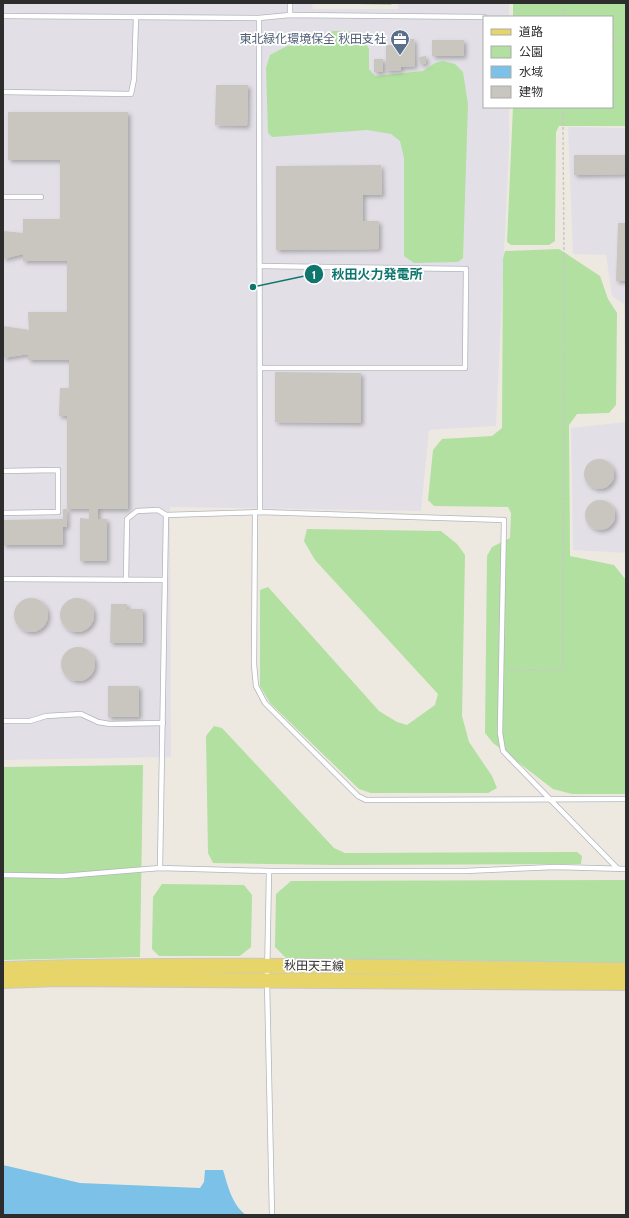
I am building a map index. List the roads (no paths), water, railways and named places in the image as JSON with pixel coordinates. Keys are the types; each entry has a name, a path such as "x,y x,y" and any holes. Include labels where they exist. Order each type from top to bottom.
{"main road":[{"name":"秋田天王線","path":"3,969 267,965 626,970"},
{"name":"秋田天王線","path":"3,982 58,979 626,983"}],"lane":[{"path":"290,3 290,15"},
{"path":"3,16 259,18 290,15 483,17"},
{"path":"3,92 131,94 134,79 136,17"},
{"path":"259,18 260,368 254,664 256,686 266,703 358,796 366,800 626,799"},
{"path":"3,197 41,197"},
{"path":"260,266 466,269 465,368 260,368"},
{"path":"3,471 58,470 58,512 3,513"},
{"path":"126,580 127,519 137,511 158,510 166,515 258,512 504,520 500,733 503,751 618,869"},
{"path":"160,868 166,515"},
{"path":"3,579 165,580"},
{"path":"3,721 30,721 46,716 81,714 98,722 110,724 163,723"},
{"path":"3,875 63,876 160,868 269,871 465,871 555,867 626,869"},
{"path":"269,871 267,981 272,1215"}],"water":[{"path":"3,1165 80,1183 200,1188 204,1182 205,1170 223,1170 234,1201 246,1215 3,1215"}],"place":[{"name":"東北緑化環境保全 秋田支社","path":"400,56"},
{"name":"秋田火力発電所","path":"253,287"}]}
